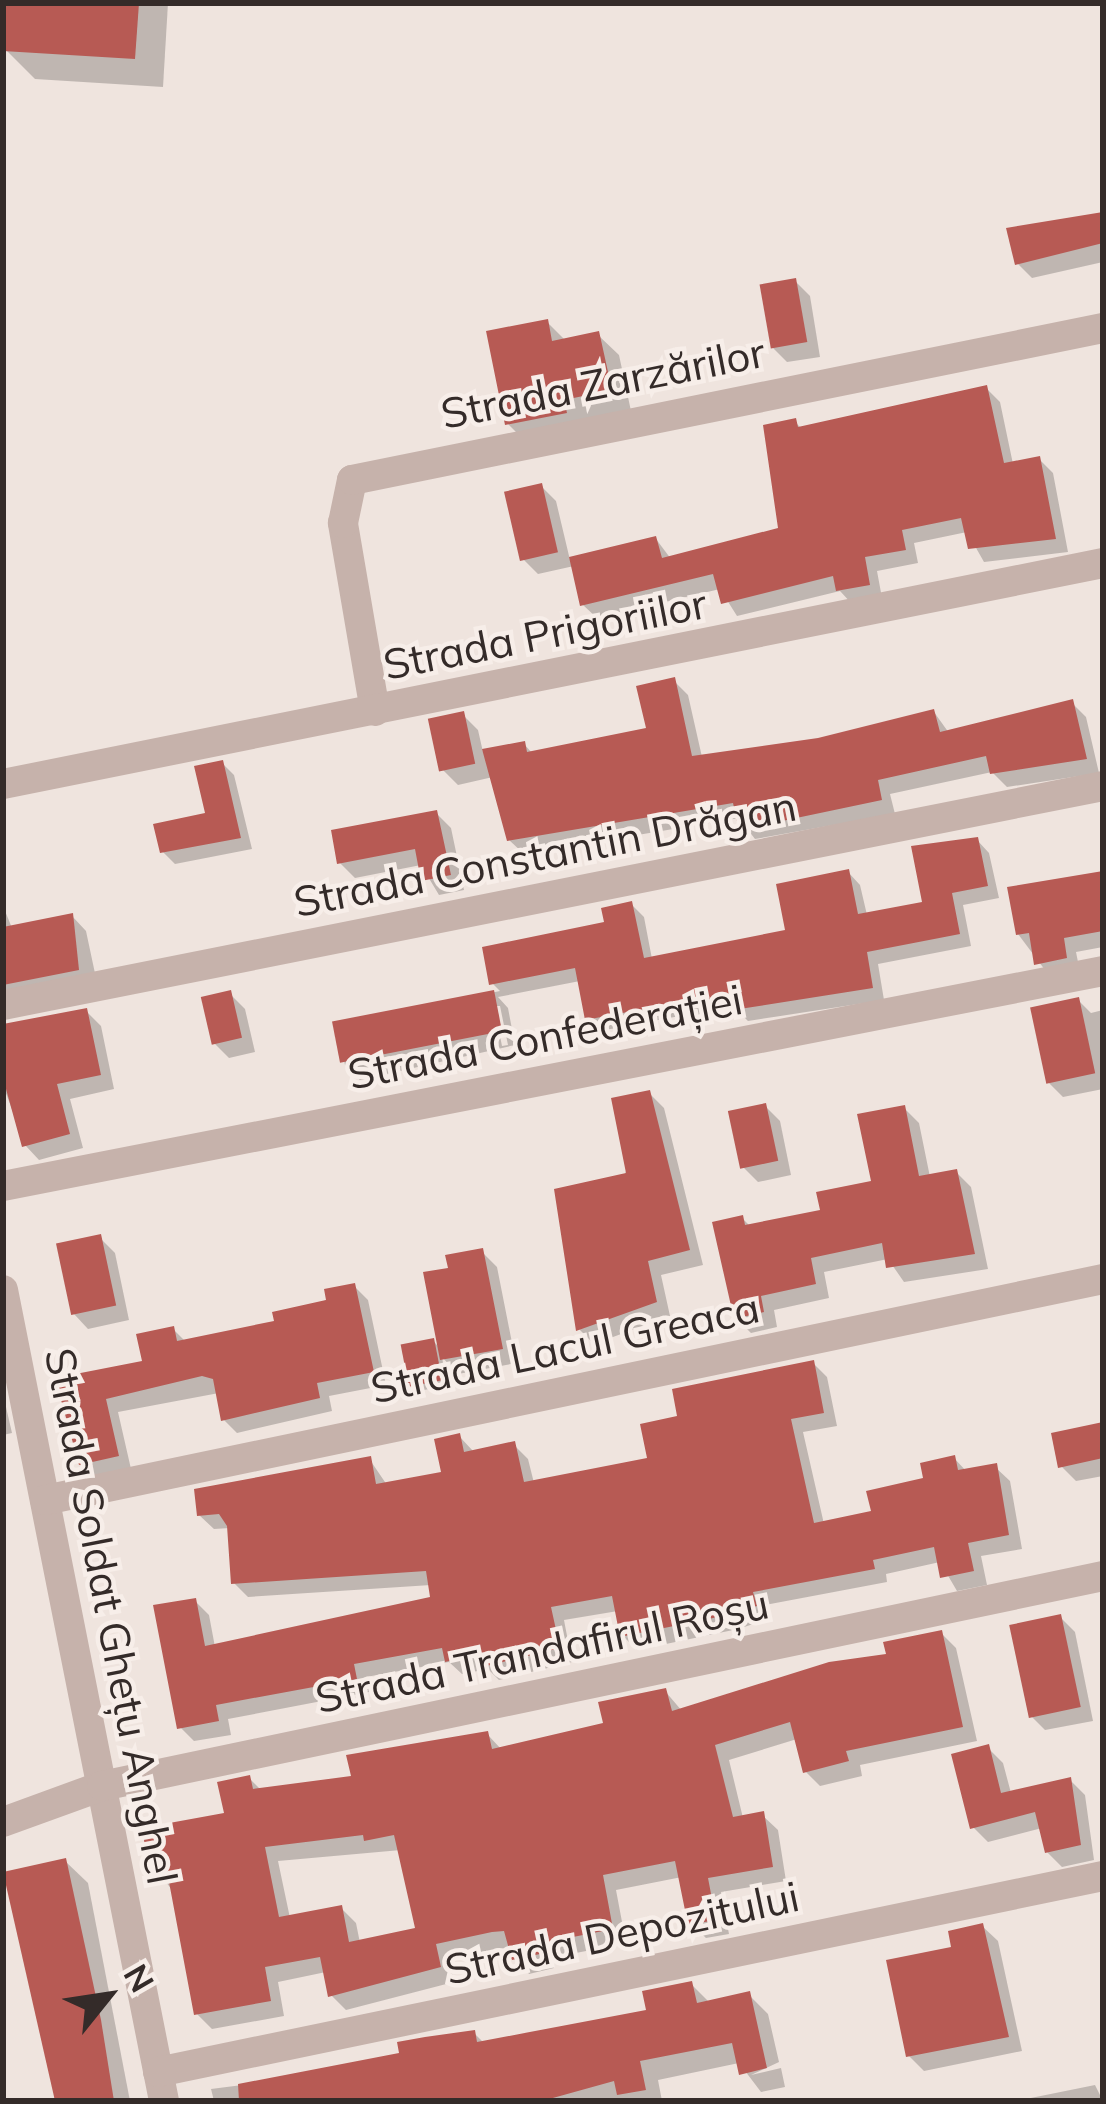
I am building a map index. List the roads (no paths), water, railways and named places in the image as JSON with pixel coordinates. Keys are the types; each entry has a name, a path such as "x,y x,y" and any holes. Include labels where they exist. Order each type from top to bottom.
{"street":[{"name":"Strada Zarzărilor","path":"376,711 344,523 352,480 1103,328"},
{"name":"Strada Prigoriilor","path":"3,784 1103,563"},
{"name":"Strada Constantin Drăgan","path":"3,1005 1103,786"},
{"name":"Strada Confederației","path":"3,1186 1103,971"},
{"name":"Strada Lacul Greaca","path":"45,1500 1103,1279"},
{"name":"Strada Soldat Ghețu Anghel","path":"3,1289 161,2086"},
{"name":"Strada Trandafirul Roșu","path":"3,1822 102,1786 1103,1576"},
{"name":"Strada Depozitului","path":"161,2086 1103,1876"}]}
